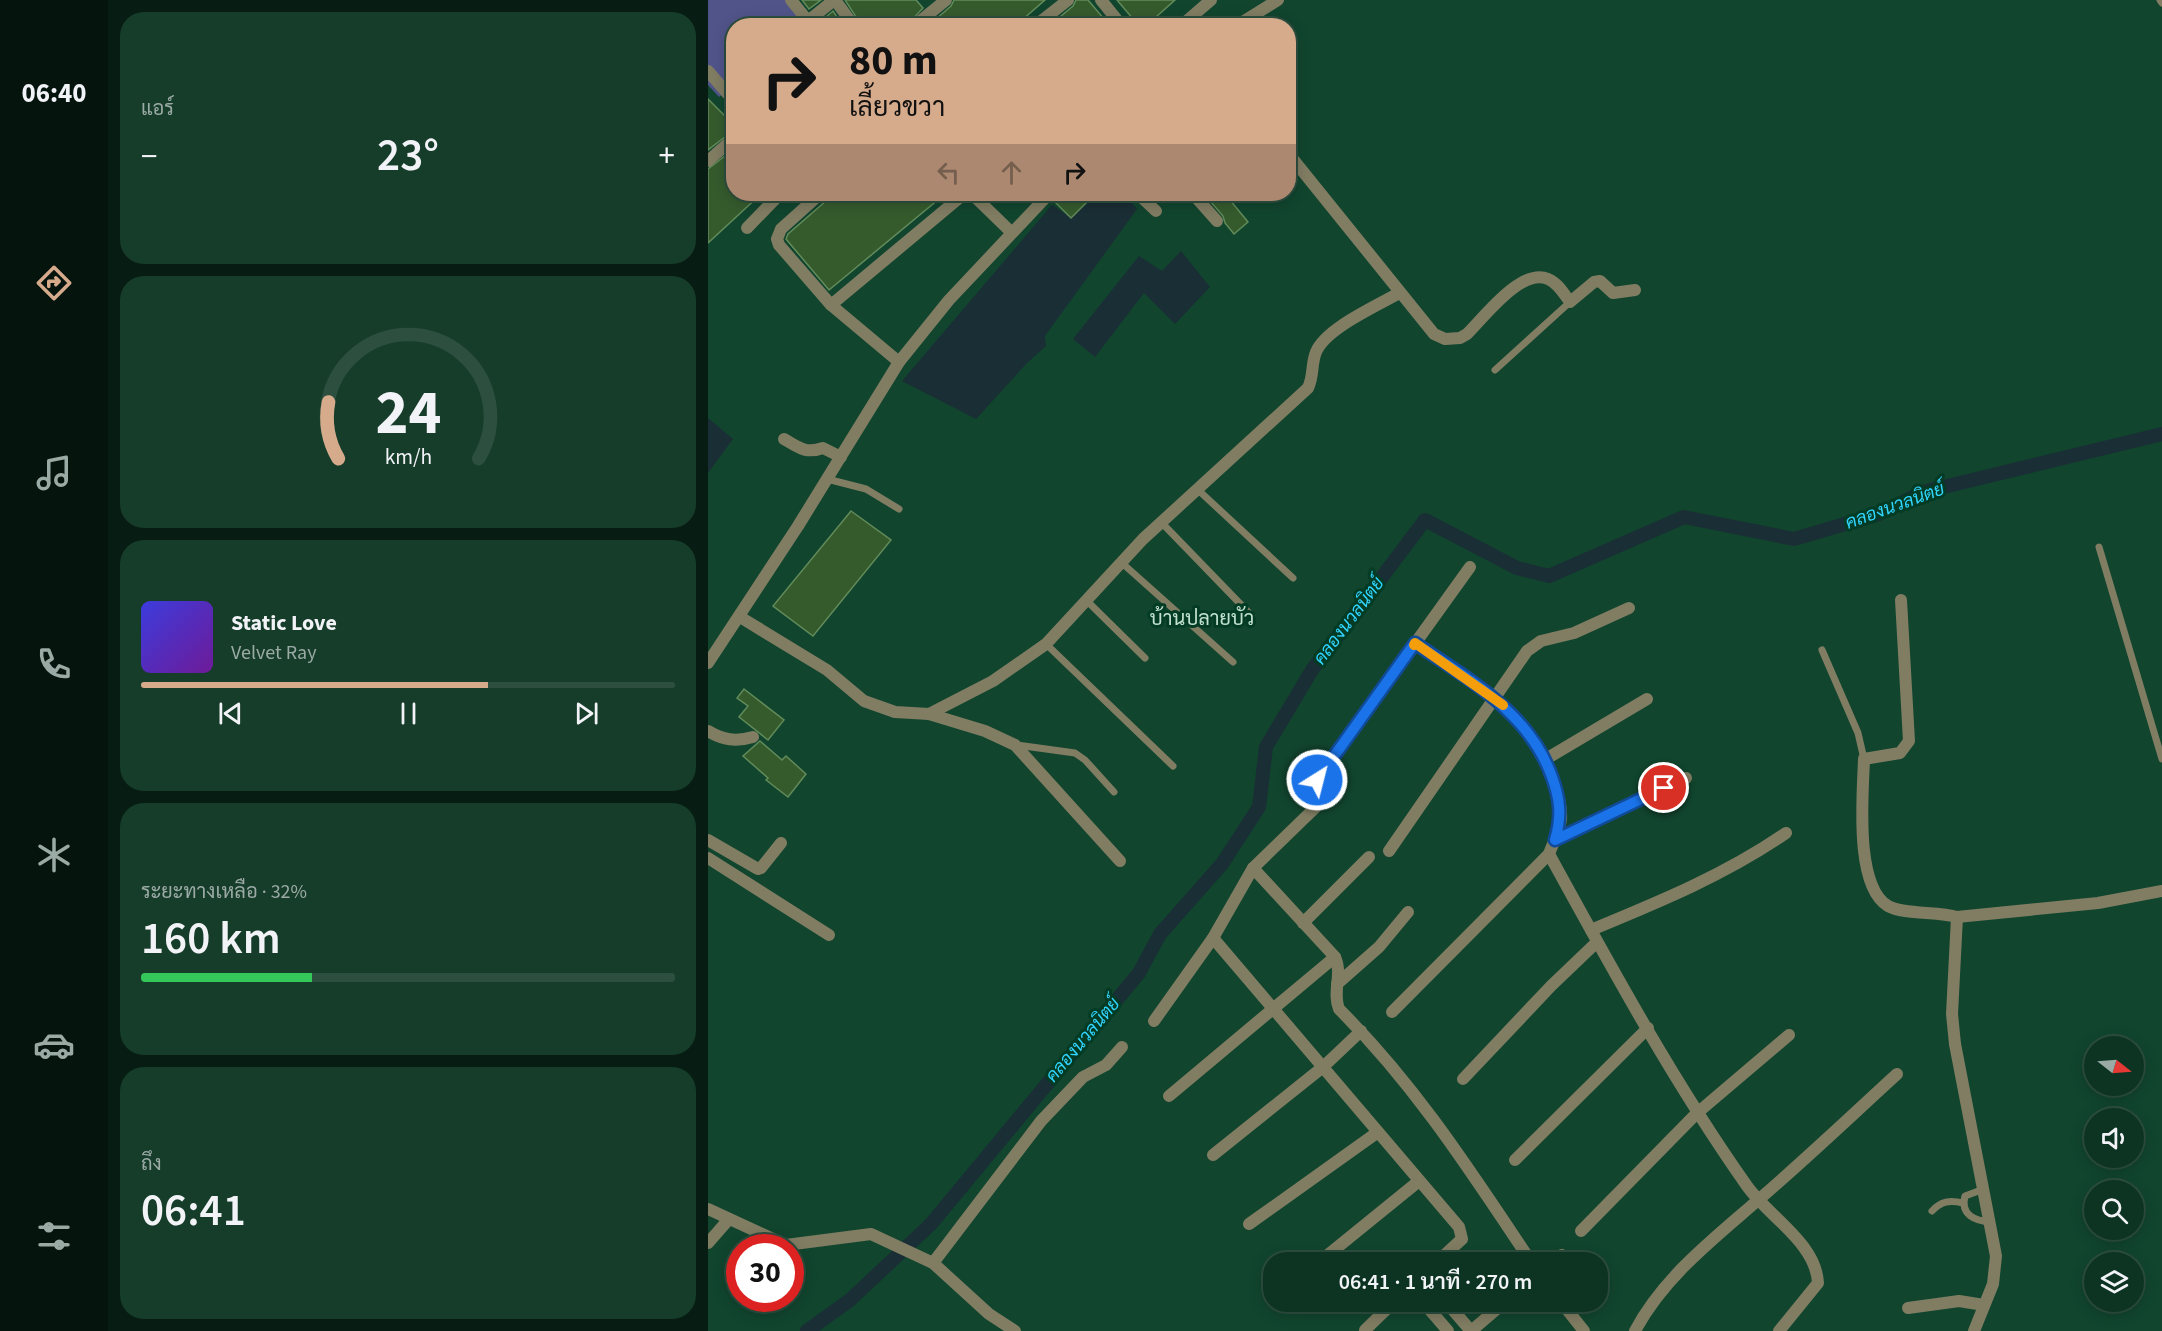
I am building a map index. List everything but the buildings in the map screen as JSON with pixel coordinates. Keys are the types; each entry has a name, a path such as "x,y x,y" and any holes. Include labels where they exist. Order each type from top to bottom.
{"street":[{"path":"791,0 802,18"},
{"path":"811,18 834,0 848,18"},
{"path":"924,18 946,0"},
{"path":"1045,18 1068,0"},
{"path":"1101,0 1116,18"},
{"path":"1190,18 1211,0"},
{"path":"1249,18 1278,0"},
{"path":"708,70 726,87"},
{"path":"708,161 726,145"},
{"path":"1296,163 1434,334 1445,339 1460,338 1519,282 1534,276 1546,278 1555,283 1570,302 1594,282 1600,281 1613,293 1635,290"},
{"path":"747,228 773,201"},
{"path":"812,201 781,229 777,239 831,305 899,362"},
{"path":"831,305 956,201"},
{"path":"983,201 1011,232"},
{"path":"708,663 740,617 899,362 1011,232 1042,201"},
{"path":"1145,201 1156,211"},
{"path":"1199,201 1217,221"},
{"path":"929,714 993,681 1046,644 1161,522 1308,388 1312,379 1315,354 1328,336 1400,293"},
{"path":"784,439 808,452 823,448 841,457"},
{"path":"1317,780 1470,567"},
{"path":"1901,600 1909,741 1900,753 1864,759 1862,843 1866,863 1878,894 1889,906 1899,909 1957,916 2098,903 2162,891"},
{"path":"1389,851 1527,651 1541,641 1574,633 1629,608"},
{"path":"740,617 827,670 864,700 895,712 929,714 985,731 1015,745 1120,861"},
{"path":"1392,1012 1550,854 1561,819 1558,795 1546,759 1530,732 1513,713 1415,643"},
{"path":"1546,759 1647,699"},
{"path":"708,731 725,739 739,741 753,737"},
{"path":"1555,840 1686,778"},
{"path":"1154,1021 1212,938 1254,868 1319,804"},
{"path":"1591,930 1699,884 1750,857 1786,833"},
{"path":"708,840 758,869 781,843"},
{"path":"1550,854 1597,942 1696,1114 1758,1201 1808,1253 1817,1268 1818,1283 1779,1331"},
{"path":"1303,923 1368,857"},
{"path":"708,858 829,935"},
{"path":"1254,868 1335,957 1339,965 1336,1001 1339,1009 1386,1057 1440,1125 1525,1252"},
{"path":"1337,984 1379,947 1408,912"},
{"path":"1957,916 1952,1014 1955,1044 1995,1242 1996,1270 1974,1331"},
{"path":"1212,938 1463,1233 1462,1239 1448,1252"},
{"path":"1463,1079 1543,994 1597,942"},
{"path":"1169,1096 1335,957"},
{"path":"1515,1160 1648,1028"},
{"path":"1213,1155 1323,1067 1360,1031"},
{"path":"1581,1231 1696,1114 1789,1035"},
{"path":"927,1260 1041,1121 1083,1077 1106,1065 1122,1047"},
{"path":"1635,1331 1643,1315 1699,1249 1758,1201 1897,1074"},
{"path":"1250,1224 1378,1132"},
{"path":"1331,1252 1419,1180"},
{"path":"708,1209 786,1245 866,1234 927,1260 989,1314 1015,1331"},
{"path":"708,1243 729,1219"},
{"path":"1908,1308 1959,1300 1984,1305"},
{"path":"1365,1330 1380,1312"},
{"path":"1432,1312 1448,1331"},
{"path":"1455,1312 1471,1331 1493,1312"},
{"path":"1569,1312 1584,1331"}],"lane":[{"path":"1495,370 1570,302"},
{"path":"827,479 866,489 899,509"},
{"path":"1196,488 1293,578"},
{"path":"1161,522 1252,616"},
{"path":"2099,547 2162,759"},
{"path":"1122,563 1233,663"},
{"path":"1087,600 1145,658"},
{"path":"1046,644 1173,766"},
{"path":"1822,650 1858,733 1864,759"},
{"path":"1015,745 1075,753 1085,760 1114,792"},
{"path":"1984,1189 1965,1196 1963,1203 1972,1219 1991,1222"},
{"path":"1932,1211 1939,1203 1963,1203"}],"shaded area":[{"path":"708,0 790,0 799,18 726,18 726,91 719,97 708,85"},
{"path":"1089,201 1130,201 1137,209 1045,336 1046,346 1027,363 976,419 902,381 1052,205 1071,218"},
{"path":"1181,251 1210,287 1175,324 1144,293 1095,357 1073,339 1139,256 1162,271"},
{"path":"708,418 733,439 708,473"}],"waterway":[{"name":"คลองนวลนิตย์","path":"807,1331 850,1300 931,1224 1139,973 1160,934 1222,864 1259,807 1266,747 1312,670 1425,520 1517,568 1549,576 1684,517 1794,539 1879,514 1923,492 2162,434"}],"slow traffic":[{"path":"1414,645 1415,643 1503,705"}],"district":[{"name":"บ้านปลายบัว","path":"1202,619"}],"route":[{"path":"1317,780 1415,643 1513,713 1530,732 1546,759 1558,795 1561,819 1555,840 1664,788"}]}
